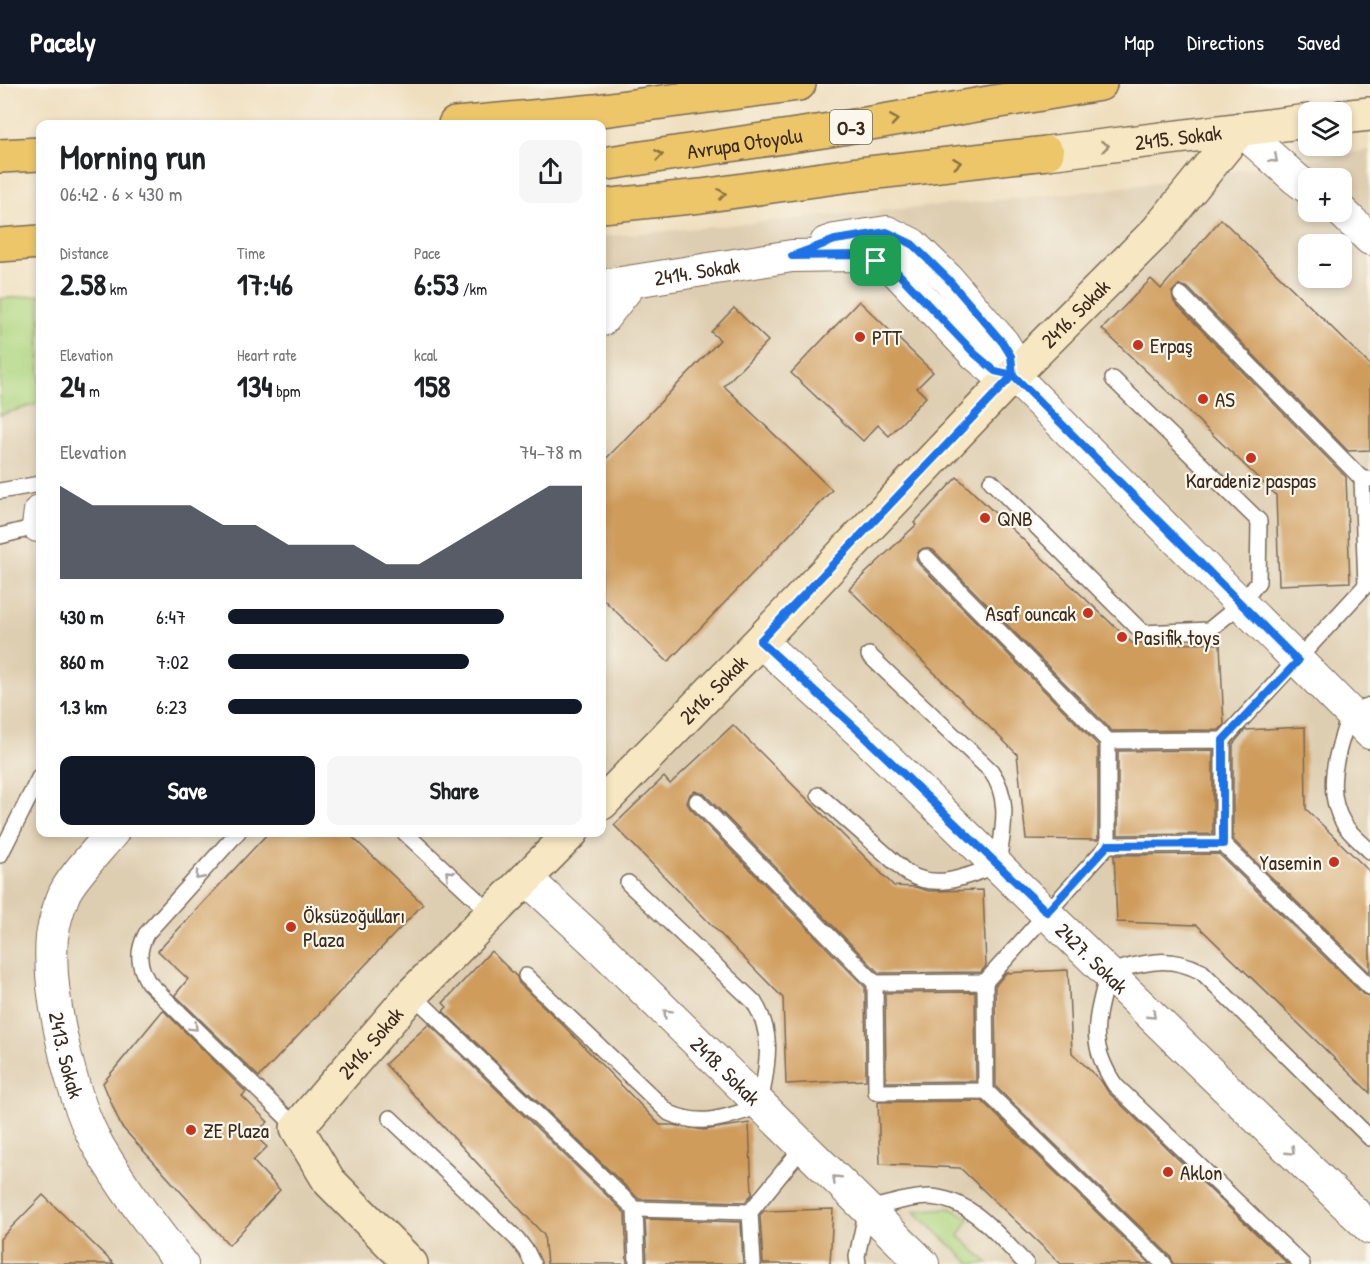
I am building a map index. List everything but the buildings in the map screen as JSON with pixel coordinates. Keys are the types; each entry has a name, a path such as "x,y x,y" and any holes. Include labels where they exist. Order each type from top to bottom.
{"highway":[{"path":"498,120 596,111 799,84"},
{"name":"Avrupa Otoyolu","path":"606,163 830,130 1100,84"},
{"path":"606,206 1047,153"},
{"path":"0,156 36,154"}],"street":[{"path":"1352,116 1370,114"},
{"name":"2415. Sokak","path":"1047,153 1298,122"},
{"path":"1240,129 1298,180"},
{"name":"2416. Sokak","path":"606,799 1013,375 1161,226 1240,129"},
{"path":"1352,222 1370,239"},
{"name":"2414. Sokak","path":"606,285 792,256 858,255 894,269 975,354 995,371 1013,375"},
{"path":"606,315 632,282"},
{"path":"1013,375 1298,661 1363,717"},
{"name":"2427. Sokak","path":"760,641 863,735 1047,912 1370,1228"},
{"name":"2413. Sokak","path":"109,837 63,895 52,936 52,966 57,1011 82,1113 99,1148 153,1228 182,1264"},
{"name":"2416. Sokak","path":"297,1128 412,994 567,837"},
{"name":"2418. Sokak","path":"527,879 596,943 923,1264"},
{"path":"297,1128 328,1181 411,1264"}],"lane":[{"path":"1181,295 1366,479 1368,585 1223,740 1223,844"},
{"path":"991,481 1143,633 1209,630 1241,604 1258,582 1259,521 1113,379"},
{"path":"0,491 36,485"},
{"path":"0,536 36,522"},
{"path":"926,557 1108,741 1108,845 985,982 986,1091"},
{"path":"819,795 907,873 916,878 941,883 998,865 1005,804 992,771 869,655"},
{"path":"1363,717 1337,752 1333,772 1334,792 1344,824 1370,851"},
{"path":"1108,741 1223,740"},
{"path":"0,855 36,784"},
{"path":"697,801 875,983 876,1092 986,1091 1164,1264"},
{"path":"233,837 146,934 140,945 139,958 148,982 297,1128"},
{"path":"409,837 492,914"},
{"path":"1108,845 1223,844 1370,987"},
{"path":"526,976 669,1113 681,1118 706,1122 760,1106 769,1040 761,1013 754,1002 628,884"},
{"path":"1302,1264 1115,1085 1106,1070 1096,1040 1096,1026 1107,972 1150,961 1165,960 1179,962 1202,972 1370,1138"},
{"path":"875,983 985,982"},
{"path":"412,994 635,1209 750,1212"},
{"path":"390,1118 517,1239 533,1264"},
{"path":"753,1264 750,1212 803,1148"},
{"path":"858,1264 857,1256 867,1209 922,1198 946,1200 969,1208 1026,1264"},
{"path":"635,1209 637,1264"}],"shaded area":[{"path":"1370,150 1370,1264 0,1264 0,415 36,404 36,837 606,837 606,237 1104,190 1330,156 1352,156 1352,153"}],"green space":[{"path":"36,295 36,404 0,415 0,299"},
{"path":"950,1208 969,1218 959,1236 989,1264 971,1264 914,1211"}],"place":[{"name":"PTT","path":"860,337"},
{"name":"Erpaş","path":"1138,345"},
{"name":"AS","path":"1203,399"},
{"name":"Karadeniz paspas","path":"1251,458"},
{"name":"QNB","path":"985,518"},
{"name":"Asaf ouncak","path":"1088,613"},
{"name":"Pasifik toys","path":"1122,637"},
{"name":"Yasemin","path":"1334,862"},
{"name":"Öksüzoğulları Plaza","path":"291,927"},
{"name":"ZE Plaza","path":"191,1130"},
{"name":"Aklon","path":"1168,1172"}],"route":[{"path":"876,261 858,255 792,256 835,240 887,232 912,244 948,279 1003,343 1011,356 1013,375 1298,661 1223,740 1223,844 1108,845 1047,912 863,735 760,641 1013,375 995,371 975,354 894,269 876,261"}]}
